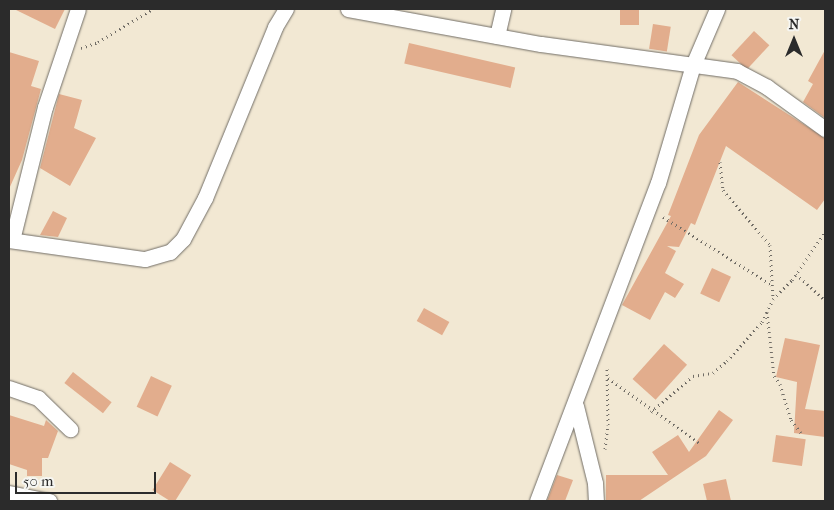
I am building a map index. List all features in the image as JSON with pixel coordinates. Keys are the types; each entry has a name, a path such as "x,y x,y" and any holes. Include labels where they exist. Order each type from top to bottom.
{"street":[{"path":"78,9 45,107 10,240 145,259 170,252 183,239 205,198 275,27 286,9"},
{"path":"348,9 497,36 738,71 767,87 825,129"},
{"path":"497,36 504,9"},
{"path":"537,501 576,406 649,208 694,65 717,9"},
{"path":"9,388 38,398 70,429"},
{"path":"576,406 595,483 596,501"},
{"path":"9,493 49,501"}],"path":[{"path":"62,60 153,9"},
{"path":"720,162 723,190 770,245 773,299"},
{"path":"649,208 772,286"},
{"path":"651,412 694,376 714,372 727,361 762,322 773,299 796,274 825,232"},
{"path":"796,274 825,300"},
{"path":"767,311 774,376 780,384 791,420 801,433"},
{"path":"604,455 608,425 606,361"},
{"path":"608,378 651,412 699,443"}],"building":[{"path":"14,9 65,9 55,29"},
{"path":"620,9 639,9 639,25 620,25"},
{"path":"653,24 671,27 667,52 649,49"},
{"path":"754,31 769,45 747,69 731,55"},
{"path":"409,43 515,68 510,88 404,63"},
{"path":"825,50 825,118 803,102 813,84 808,81"},
{"path":"9,52 39,61 31,86 41,89 22,160 9,189"},
{"path":"738,82 825,138 825,199 817,210 726,146 695,225 691,223 679,247 667,246 676,251 665,273 684,284 675,298 665,292 650,320 622,305 671,216 668,215 699,135"},
{"path":"59,94 82,100 74,128 96,138 70,186 40,168"},
{"path":"53,211 67,218 58,237 40,235"},
{"path":"712,268 731,277 719,302 700,293"},
{"path":"424,308 449,322 442,335 417,321"},
{"path":"785,338 820,345 805,409 825,411 825,437 794,433 797,382 776,377"},
{"path":"664,344 687,365 656,400 633,379"},
{"path":"73,372 112,402 103,413 64,383"},
{"path":"151,376 172,386 157,417 137,407"},
{"path":"719,410 733,420 706,456 639,501 606,501 606,475 668,475 652,452 678,435 689,452"},
{"path":"9,415 44,426 46,420 58,431 48,458 42,458 42,476 27,476 27,470 9,464"},
{"path":"776,435 806,439 802,466 772,462"},
{"path":"170,462 191,475 175,501 170,501 153,490"},
{"path":"557,475 573,480 565,501 547,501"},
{"path":"726,479 731,501 707,501 703,484"}]}
